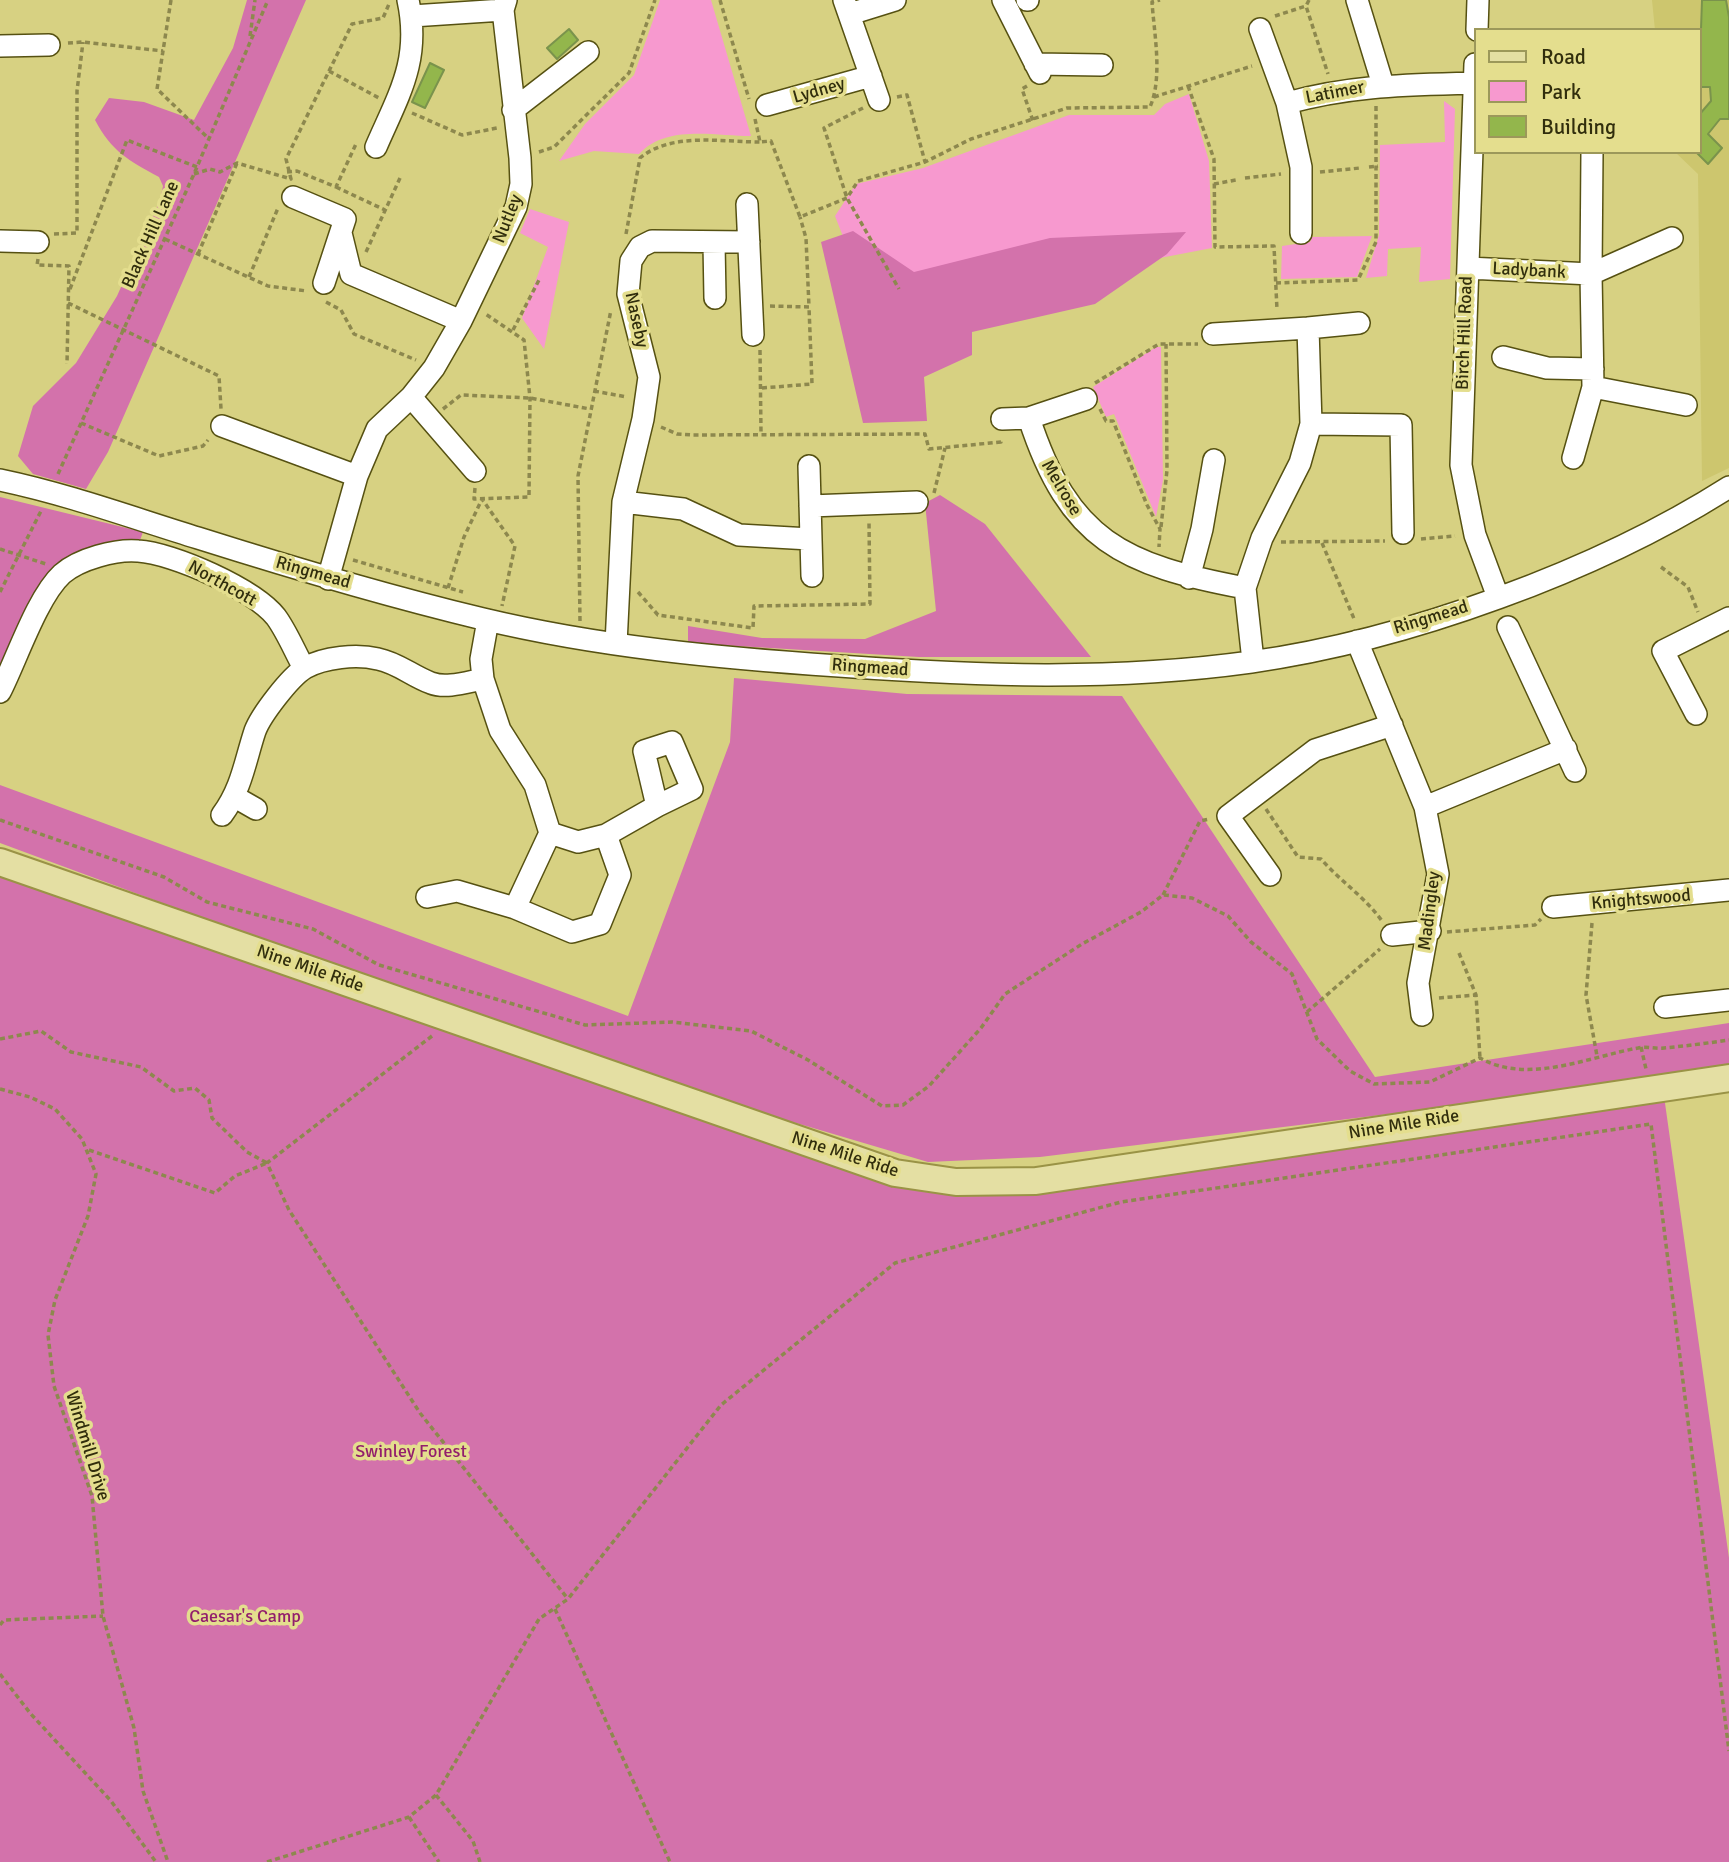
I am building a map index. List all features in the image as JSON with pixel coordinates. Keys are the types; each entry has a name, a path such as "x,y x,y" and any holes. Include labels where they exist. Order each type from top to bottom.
{"main road":[{"name":"Nine Mile Ride","path":"0,862 895,1173 956,1182 1036,1181 1729,1079"}],"street":[{"path":"879,100 847,7 895,0"},
{"path":"1003,0 1038,69 1102,65"},
{"name":"Latimer","path":"1357,0 1379,85"},
{"path":"1477,28 1478,0"},
{"name":"Nutley","path":"328,579 357,476 376,429 411,397 434,368 466,313 516,207 521,184 505,5 410,8"},
{"path":"376,147 411,65 410,8"},
{"name":"Latimer","path":"1260,29 1287,103 1301,167 1301,233"},
{"path":"0,46 49,45"},
{"path":"514,117 588,52"},
{"name":"Lydney","path":"767,106 871,76"},
{"name":"Latimer","path":"1287,103 1333,90 1379,85 1474,83"},
{"name":"Birch Hill Road","path":"1474,83 1461,465 1475,535 1498,597"},
{"name":"Ladybank","path":"1573,458 1593,378 1592,154"},
{"path":"288,191 345,219 321,293"},
{"path":"747,204 753,335"},
{"path":"341,233 351,274 466,313"},
{"name":"Ladybank","path":"1468,268 1591,274 1672,238"},
{"name":"Naseby","path":"616,644 623,502 645,410 649,377 628,294 631,261 640,247 652,241 748,242"},
{"path":"0,242 38,242"},
{"path":"714,243 715,298"},
{"path":"1213,334 1359,323"},
{"path":"1253,662 1245,589 1261,541 1300,463 1311,424 1308,328"},
{"path":"1503,357 1593,378 1686,405"},
{"path":"1002,419 1028,418 1090,396"},
{"path":"411,397 475,471"},
{"path":"1311,424 1401,414 1402,537"},
{"name":"Melrose","path":"1028,418 1043,461 1080,521 1104,540 1145,563 1189,578 1245,589"},
{"path":"222,425 357,476"},
{"path":"1189,578 1202,529 1214,460"},
{"path":"809,466 812,576"},
{"name":"Ringmead","path":"0,480 99,507 328,579 495,611 616,644 727,659 1022,676 1156,671 1253,662 1360,640 1498,597 1628,544 1729,487"},
{"path":"623,502 683,509 739,535 810,540"},
{"path":"810,506 869,506 917,502"},
{"name":"Northcott","path":"62,574 97,557 137,551 179,560 217,577 275,616 304,668"},
{"path":"10,685 41,606 62,574"},
{"path":"495,611 481,659 483,679 500,730 535,785 550,833 515,908"},
{"path":"1696,714 1663,651 1717,624"},
{"path":"1508,627 1575,771"},
{"name":"Madingley","path":"1360,640 1425,807 1438,874 1430,930 1418,983 1421,1007"},
{"path":"256,809 229,806 246,769 256,729 276,699 304,668 340,658 367,656 396,663 432,684 448,685 483,679"},
{"path":"1269,875 1228,816 1315,750 1392,725"},
{"path":"1425,807 1566,749"},
{"path":"550,833 578,842 606,835 657,806"},
{"path":"427,897 457,891 515,908 572,932 600,924 620,875 606,835"},
{"name":"Knightswood","path":"1553,907 1729,896"},
{"path":"1392,935 1430,930"},
{"path":"1665,1007 1729,1000"}],"path":[{"path":"171,0 157,89 209,139"},
{"path":"250,42 255,0"},
{"name":"Black Hill Lane","path":"55,480 194,174 268,0"},
{"path":"249,277 288,191 286,159 328,71 352,24 383,18 390,0"},
{"path":"520,159 554,147 629,72 655,0"},
{"path":"720,0 760,142 771,141 806,238 811,384 762,388"},
{"path":"800,217 847,198 858,181 925,162 971,139 1033,121 1067,107 1150,107 1154,97 1152,2 1160,0"},
{"path":"1309,0 1306,6 1333,90"},
{"path":"1260,29 1257,22 1306,6"},
{"path":"49,45 83,42 163,51"},
{"path":"67,364 69,266 37,265 38,242 39,234 77,233 77,91 83,42"},
{"path":"1154,97 1270,60"},
{"path":"1033,121 1022,89 1037,82 1038,69"},
{"path":"328,71 394,105 462,135 514,117"},
{"path":"1276,283 1358,280 1376,242 1379,85"},
{"path":"1188,86 1214,159 1215,247 1274,246 1279,330"},
{"path":"899,289 847,198 824,128 879,100 907,95 925,162"},
{"path":"336,187 359,138 376,147"},
{"path":"68,294 127,140 197,167"},
{"path":"237,163 288,191"},
{"path":"194,174 210,169 220,172 237,163"},
{"path":"198,254 237,163"},
{"path":"1369,167 1378,166"},
{"path":"287,172 297,172 386,210"},
{"path":"355,276 400,178"},
{"path":"1214,184 1236,180"},
{"path":"165,239 268,286 302,288 321,293 341,310 354,334 434,368"},
{"path":"513,330 539,280"},
{"path":"68,303 219,376 222,425 203,446 159,456 81,423"},
{"path":"752,305 809,307"},
{"path":"466,313 513,330 524,340 530,398 529,497 474,499 475,471"},
{"path":"1160,529 1113,421 1106,421 1090,396 1158,344 1206,344 1213,334"},
{"path":"753,335 760,339 761,433"},
{"path":"1158,551 1167,470 1166,344"},
{"path":"594,391 645,410 677,434 925,434 929,449 1001,442 1002,419"},
{"path":"430,419 461,395 530,398 590,409"},
{"path":"917,502 936,492 944,448"},
{"path":"448,588 464,537 482,499"},
{"path":"482,499 515,546 495,611"},
{"path":"0,592 43,506"},
{"path":"621,575 658,615 753,628 754,606 870,604 869,506"},
{"path":"1261,541 1322,543 1475,535"},
{"path":"1322,543 1360,640"},
{"path":"0,549 51,565 62,574"},
{"path":"336,554 470,594"},
{"path":"1661,567 1688,587 1717,624"},
{"path":"1256,795 1298,857 1321,859 1341,881 1371,905 1392,935 1378,951 1307,1012"},
{"path":"0,820 164,877 207,902 313,929 379,965 559,1018 585,1025 672,1022 751,1031 808,1060 882,1106 903,1105 929,1086 982,1028 1005,994 1082,944 1141,912 1163,895 1200,821 1228,816"},
{"path":"1163,895 1192,898 1228,916 1251,942 1292,974 1317,1039 1350,1071 1374,1084 1430,1082 1480,1058"},
{"path":"1590,905 1591,953 1586,995 1597,1056"},
{"path":"1430,930 1453,932 1535,925 1553,907"},
{"path":"1459,953 1476,995 1480,1058"},
{"path":"1421,1007 1476,995"},
{"path":"0,1039 41,1031 71,1052 141,1067 174,1091 195,1088 209,1100 212,1118 247,1152 267,1163 289,1210 420,1413 568,1599"},
{"path":"89,1150 215,1192 235,1176 267,1163 435,1034"},
{"path":"1480,1058 1498,1068 1529,1069 1585,1061 1641,1047 1661,1049 1729,1040"},
{"name":"Windmill Drive","path":"0,1089 30,1097 55,1110 82,1139 89,1150 96,1174 94,1194 55,1300 48,1335 54,1386 92,1496 103,1616 134,1728 143,1791 168,1862"},
{"path":"267,1862 409,1817 436,1795 539,1619 568,1599 721,1405 895,1263 1121,1202 1651,1124 1729,1751"},
{"path":"555,1608 670,1862"},
{"path":"0,1625 4,1620 103,1616"},
{"path":"0,1674 30,1713 111,1801 156,1862"},
{"path":"436,1795 473,1841 480,1862"},
{"path":"409,1817 439,1862"}],"shaded area":[{"path":"1652,0 1729,0 1729,468 1702,481 1698,174 1677,154 1701,154 1701,28 1655,28"}],"green space":[{"path":"247,0 306,0 108,452 86,489 33,474 18,456 33,406 76,363 117,296 160,200 163,186 159,177 115,148 95,120 109,98 144,102 194,120 233,48"},
{"path":"660,0 711,0 751,136 677,135 650,145 639,154 594,151 559,161 585,124 634,75"},
{"path":"1189,94 1209,161 1212,248 873,313 835,216 856,184 923,168 1069,115 1154,115 1165,104"},
{"path":"1444,101 1455,109 1450,279 1419,282 1421,247 1388,249 1387,276 1366,278 1379,235 1380,145 1445,142"},
{"path":"530,209 569,222 544,349 522,318 548,247 520,233"},
{"path":"853,231 914,272 1050,238 1186,232 1167,254 1095,304 972,332 972,355 924,377 927,421 863,423 821,242"},
{"path":"1372,236 1357,277 1281,279 1282,246 1310,242 1312,237"},
{"path":"1156,347 1161,347 1163,480 1156,517 1114,414 1106,417 1093,387"},
{"path":"940,495 985,524 1091,657 919,657 688,643 688,626 762,638 865,639 936,611 925,503"},
{"path":"0,497 143,532 139,543 73,558 0,672"},
{"path":"734,678 907,694 1122,696 1375,1077 1729,1023 1729,1072 1040,1157 928,1162 600,1065 0,843 0,785 628,1016 730,742"},
{"name":"Swinley Forest","path":"0,875 755,1138 922,1191 1002,1192 1664,1096 1729,1558 1729,1862 0,1862"}],"building":[{"path":"1702,0 1726,0 1729,17 1729,119 1720,119 1708,134 1722,148 1708,164 1698,154 1701,154 1701,113 1711,101 1710,87 1701,87"},
{"path":"569,29 578,40 557,59 547,48"},
{"path":"430,63 444,70 425,108 412,102"}],"park label":[{"name":"Caesar's Camp","path":"245,1617"}]}
